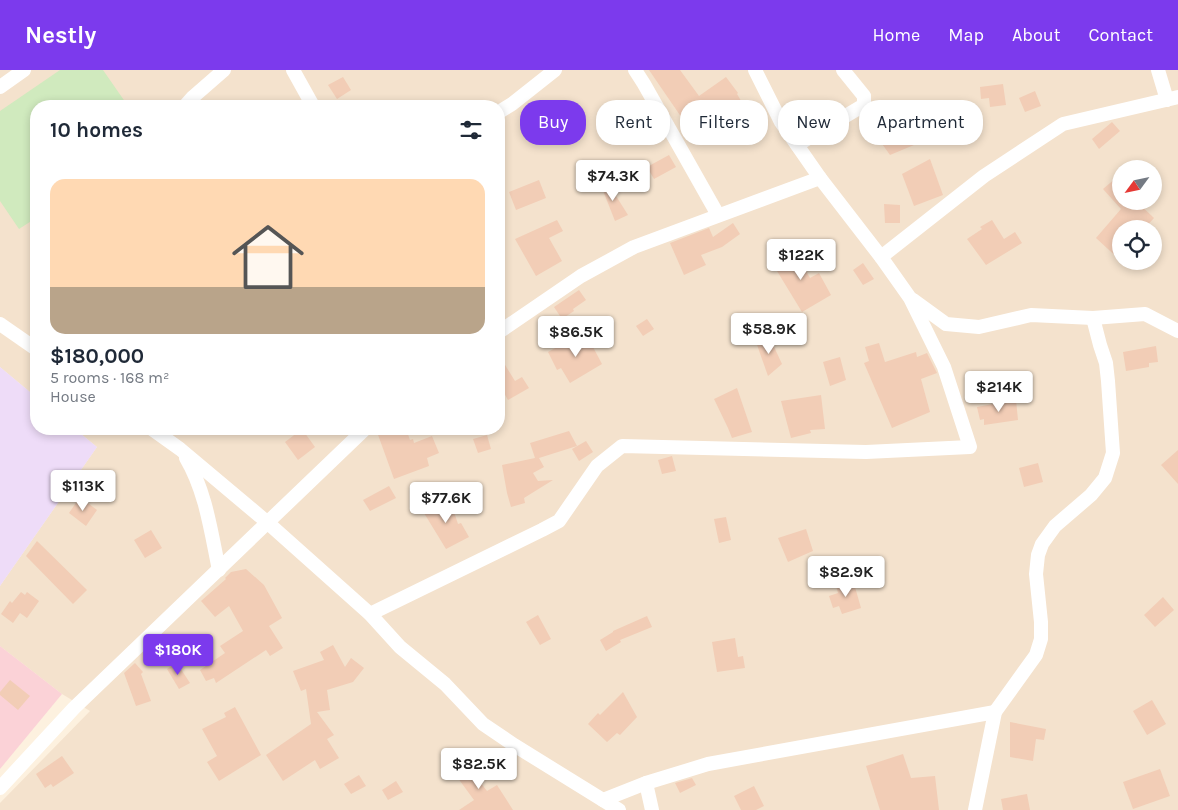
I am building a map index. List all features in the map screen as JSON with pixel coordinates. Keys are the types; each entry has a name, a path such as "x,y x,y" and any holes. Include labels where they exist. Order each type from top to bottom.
{"street":[{"path":"0,86 24,70"},
{"path":"190,100 224,70"},
{"path":"294,70 310,100"},
{"path":"505,108 555,70"},
{"path":"635,70 718,215"},
{"path":"755,70 778,114"},
{"path":"843,70 864,96 864,105 849,114"},
{"path":"881,257 984,176 1063,124 1172,99 1158,70"},
{"path":"370,614 559,521 597,466 622,446 866,452 970,447 944,367 910,298 797,145"},
{"path":"505,328 581,276 634,246 820,178"},
{"path":"910,298 946,324 979,327 1031,315 1093,318 1145,314 1178,331"},
{"path":"975,810 995,712 1036,655 1041,639 1036,574 1038,555 1042,544 1055,526 1091,495 1105,478 1113,453 1107,372 1093,318"},
{"path":"0,324 30,345"},
{"path":"160,435 180,449 268,523 370,614 400,647 445,684 483,724 619,810"},
{"path":"171,435 194,472 203,497 219,570"},
{"path":"0,788 74,708 359,435"},
{"path":"603,800 646,783 708,764 995,712"},
{"path":"646,783 652,810"}],"shaded area":[{"path":"0,70 1178,70 1178,810 0,810 0,803 90,711 62,694 0,646 0,586 97,447 82,435 505,435 505,100 30,100 30,392 0,367"},
{"path":"0,367 30,392 30,435 82,435 97,447 0,586"},
{"path":"0,646 62,694 0,769"}],"green space":[{"path":"60,70 103,70 124,100 30,100 30,222 19,229 0,201 0,111"}],"building":[{"path":"649,70 680,70 699,96 726,77 738,93 741,100 680,100 680,115"},
{"path":"343,77 351,90 337,99 328,85"},
{"path":"1003,84 1006,105 990,107 989,98 981,99 980,87"},
{"path":"1035,91 1041,106 1025,112 1019,98"},
{"path":"1112,122 1120,131 1099,149 1092,139"},
{"path":"883,145 914,145 890,155"},
{"path":"669,155 676,167 654,179 647,167"},
{"path":"930,159 943,195 914,206 902,174"},
{"path":"539,180 546,198 516,210 509,192"},
{"path":"606,180 628,215 615,221 600,183"},
{"path":"1112,181 1112,199 1103,189"},
{"path":"884,204 900,205 900,223 885,223"},
{"path":"1120,210 1146,210 1154,218 1152,220 1112,220 1112,253 1096,238"},
{"path":"557,220 563,231 549,238 562,261 536,276 515,239"},
{"path":"992,220 1004,239 1015,232 1022,243 986,265 967,239 982,229 980,227"},
{"path":"733,223 740,234 722,247 701,255 706,265 684,275 670,243 709,228 713,237"},
{"path":"792,246 810,278 819,273 831,295 802,312 777,271 781,269 774,257"},
{"path":"863,263 874,279 863,285 853,270"},
{"path":"579,290 586,300 562,319 554,307"},
{"path":"647,319 654,329 643,336 636,326"},
{"path":"585,332 602,364 570,383 561,368 557,370 548,352"},
{"path":"769,336 782,364 768,376 756,342"},
{"path":"879,343 885,362 916,352 917,357 927,353 937,373 921,379 930,412 892,428 864,363 869,361 865,347"},
{"path":"1156,346 1158,362 1149,363 1149,367 1126,371 1123,352"},
{"path":"840,357 846,380 830,386 823,362"},
{"path":"505,365 515,381 522,377 529,388 508,400 505,395"},
{"path":"737,388 752,432 732,438 714,399"},
{"path":"821,395 825,429 810,430 811,433 791,438 781,401"},
{"path":"1016,400 1018,420 984,425 984,419 980,420 977,407"},
{"path":"569,431 577,446 539,458 544,467 533,473 538,481 553,480 524,498 525,503 511,507 502,465 535,458 530,443"},
{"path":"294,435 306,435 315,447 298,460 285,442"},
{"path":"378,435 408,435 410,440 413,439 414,443 432,436 439,453 427,458 429,466 394,479"},
{"path":"487,435 491,449 478,453 473,439"},
{"path":"586,441 593,452 579,461 572,449"},
{"path":"1178,450 1178,484 1161,465"},
{"path":"672,456 676,471 662,474 658,460"},
{"path":"1038,463 1043,482 1024,487 1019,468"},
{"path":"389,486 396,498 370,511 363,500"},
{"path":"80,497 97,510 86,526 69,513"},
{"path":"449,497 458,524 461,523 469,537 446,549 424,513"},
{"path":"726,517 731,540 719,543 714,519"},
{"path":"806,529 813,551 788,562 778,538"},
{"path":"151,530 162,548 145,558 134,540"},
{"path":"37,541 87,590 73,604 26,556"},
{"path":"246,569 264,585 282,618 269,626 283,648 270,656 266,650 216,683 214,678 206,681 200,670 225,653 220,646 243,631 229,606 215,617 201,601 226,579 231,572"},
{"path":"849,581 852,588 855,587 861,608 842,614 839,606 833,608 829,596 838,593 836,586"},
{"path":"21,592 25,595 27,592 39,601 27,618 20,613 13,623 1,614 10,601 12,603"},
{"path":"1163,597 1174,610 1155,627 1144,615"},
{"path":"538,615 551,639 540,645 526,622"},
{"path":"647,616 652,627 620,640 621,642 606,651 600,640 613,631"},
{"path":"735,638 738,657 743,656 745,668 717,672 712,642"},
{"path":"333,645 345,667 351,658 364,668 353,682 327,690 330,710 317,712 334,735 327,739 339,758 320,769 315,760 283,781 266,755 311,724 306,689 301,691 293,671 324,660 320,652"},
{"path":"135,663 143,672 141,674 151,701 136,706 124,673"},
{"path":"177,663 190,683 179,689 167,669"},
{"path":"10,680 30,696 18,710 0,695 0,692"},
{"path":"623,692 637,717 620,735 617,733 607,742 588,724"},
{"path":"1152,700 1166,724 1147,735 1133,711"},
{"path":"235,707 261,755 219,781 207,762 217,756 202,729 226,717 224,713"},
{"path":"1010,722 1046,729 1044,740 1036,739 1033,761 1010,757"},
{"path":"903,754 911,778 935,776 939,810 880,810 866,766"},
{"path":"62,756 74,773 53,787 51,784 45,788 36,774"},
{"path":"461,757 487,791 497,785 513,810 459,810 474,800 449,766"},
{"path":"1160,769 1170,796 1133,809 1123,782"},
{"path":"359,775 366,786 351,794 344,784"},
{"path":"692,778 696,785 680,793 675,783"},
{"path":"396,781 403,792 388,800 382,790"},
{"path":"754,786 764,806 756,810 741,810 734,796"},
{"path":"1027,794 1030,810 1003,810 1001,799"}]}
